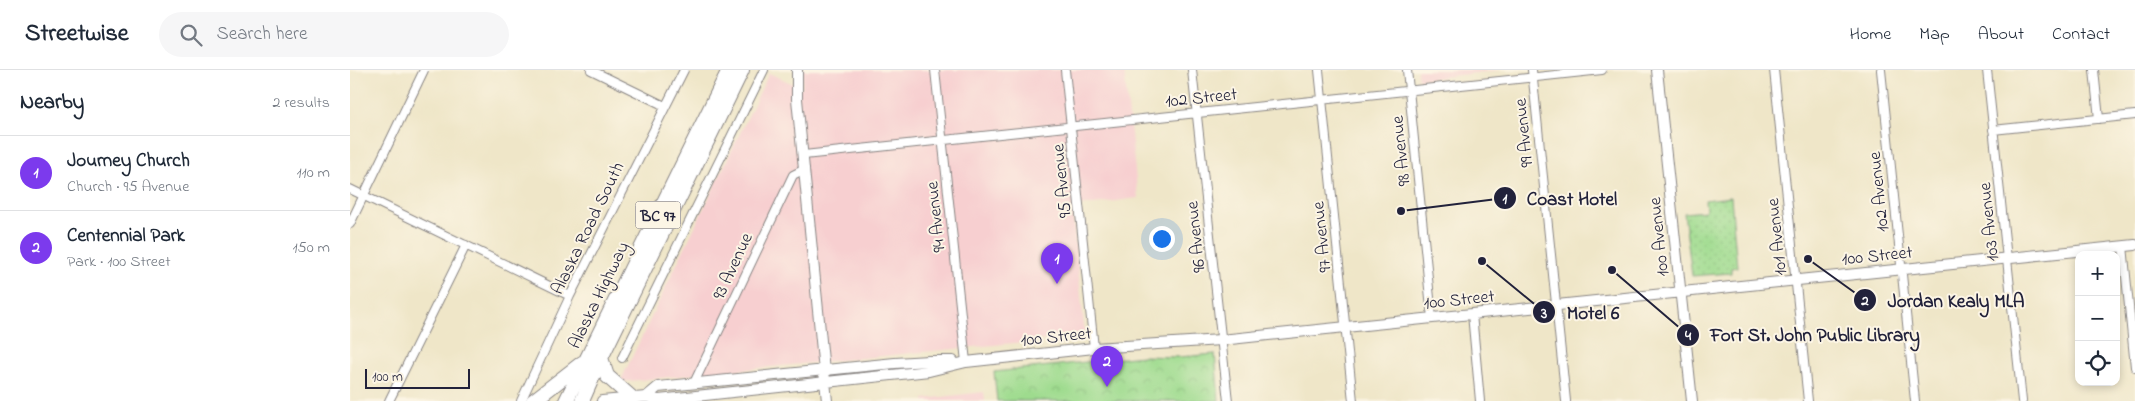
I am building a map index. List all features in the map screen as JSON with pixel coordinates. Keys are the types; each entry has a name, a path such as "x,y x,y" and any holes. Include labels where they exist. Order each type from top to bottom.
{"highway":[{"name":"Alaska Highway","path":"582,401 594,359 729,70"},
{"name":"Alaska Highway","path":"566,401 594,359 742,70"},
{"path":"533,401 594,359 607,376 635,399"}],"main road":[{"path":"797,70 796,88 827,401"},
{"name":"100 Avenue","path":"1657,70 1692,401"},
{"name":"100 Street","path":"602,401 659,400 929,370 966,362 1094,348 1221,340 2135,245"},
{"name":"100 Street","path":"635,399 658,388 694,383 929,360 966,362"},
{"path":"717,394 726,386 739,384 756,377"}],"street":[{"path":"350,224 424,70"},
{"path":"591,70 664,106"},
{"name":"Alaska Road South","path":"521,401 570,296 664,106 684,70"},
{"path":"622,358 764,70"},
{"name":"94 Avenue","path":"934,70 966,362"},
{"name":"95 Avenue","path":"1064,70 1094,348"},
{"name":"96 Avenue","path":"1192,70 1228,401"},
{"name":"97 Avenue","path":"1319,70 1353,401"},
{"name":"98 Avenue","path":"1407,70 1432,318"},
{"name":"102 Street","path":"804,154 1323,100 1532,74 1602,70"},
{"name":"101 Avenue","path":"1774,70 1808,401"},
{"name":"102 Avenue","path":"1881,70 1915,401"},
{"name":"103 Avenue","path":"1987,70 2022,401"},
{"path":"2094,70 2099,119"},
{"name":"99 Avenue","path":"1532,74 1566,401"},
{"path":"1993,130 2135,115"},
{"name":"93 Avenue","path":"694,383 793,175 805,169"},
{"path":"350,189 570,296"},
{"path":"389,401 466,245"},
{"path":"2123,246 2135,367"},
{"path":"1472,314 1480,401"}],"shaded area":[{"path":"803,70 1124,70 1138,198 1072,207 1085,336 620,382 769,73 802,88"},
{"path":"1417,70 1501,70 1418,80"},
{"path":"984,392 985,401 924,401 924,399"}],"green space":[{"path":"1731,197 1737,267 1731,268 1731,273 1692,276 1684,213 1706,211 1705,200"},
{"path":"1215,354 1219,401 997,401 994,372 1142,356 1179,357"}],"place":[{"name":"Coast Hotel","path":"1401,211"},
{"name":"Jordan Kealy MLA","path":"1808,259"},
{"name":"Motel 6","path":"1482,261"},
{"name":"Fort St. John Public Library","path":"1612,270"},
{"name":"Journey Church","path":"1057,284"},
{"name":"Centennial Park","path":"1107,387"}]}
